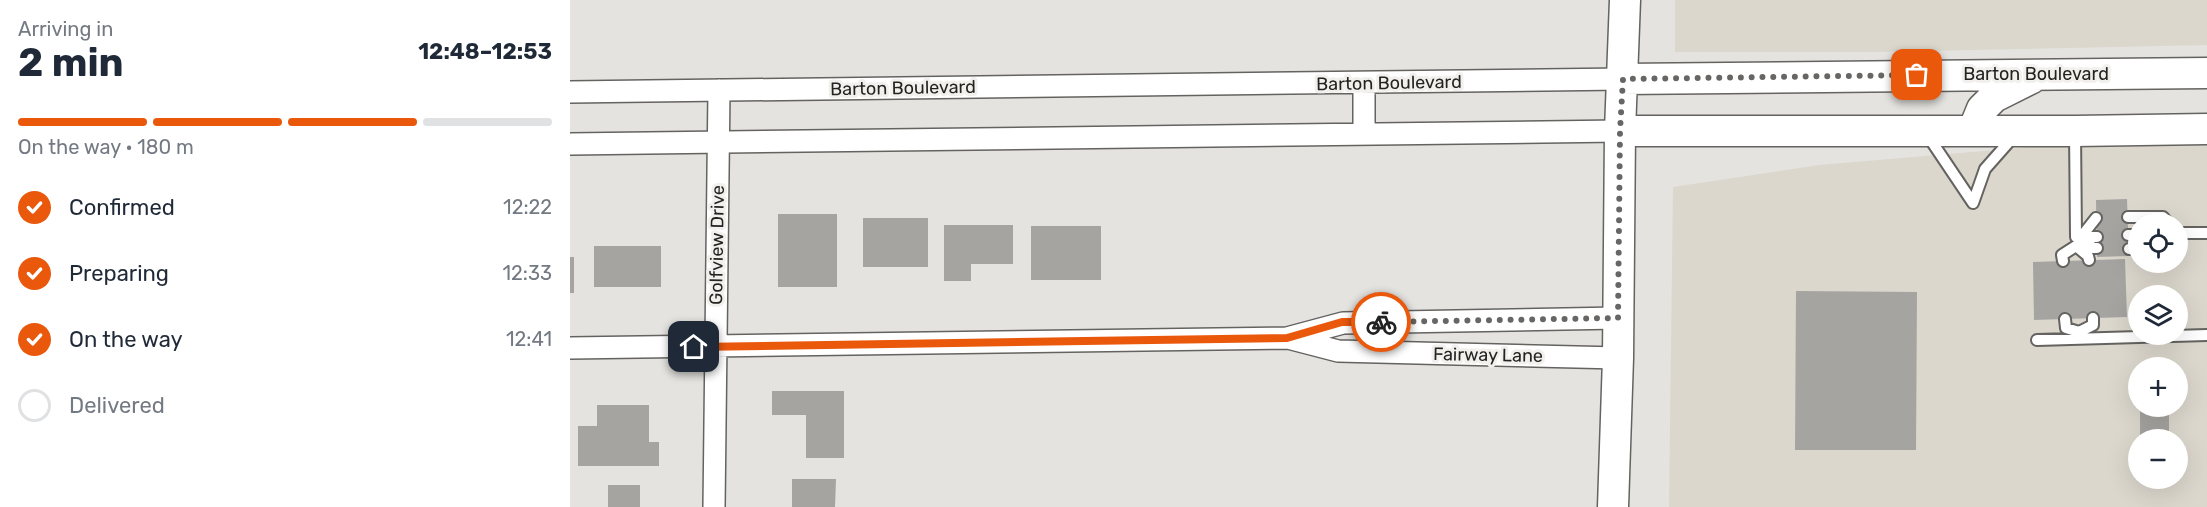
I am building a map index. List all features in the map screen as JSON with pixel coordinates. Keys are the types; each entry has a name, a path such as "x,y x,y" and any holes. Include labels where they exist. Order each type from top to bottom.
{"main road":[{"path":"1613,507 1618,358 1620,131 1626,0"},
{"name":"Barton Boulevard","path":"1623,79 2207,73"},
{"path":"1973,131 1982,109 1994,96 2040,74"},
{"path":"1620,131 2207,129"}],"street":[{"name":"Barton Boulevard","path":"570,92 1623,79"},
{"path":"1364,83 1364,134"},
{"name":"Golfview Drive","path":"714,507 719,90"},
{"path":"570,144 1620,131"},
{"name":"Fairway Lane","path":"1287,338 1342,322 1618,318"},
{"name":"Fairway Lane","path":"570,348 1287,338 1338,351 1618,358"}],"lane":[{"path":"1925,131 1973,203 1985,169 2018,131"},
{"path":"2075,131 2078,240 2076,261"},
{"path":"2063,261 2062,255 2096,218"},
{"path":"2188,233 2207,233"},
{"path":"2078,240 2097,243"},
{"path":"2078,240 2089,260"},
{"path":"2079,335 2093,325 2093,318"},
{"path":"2065,319 2067,328 2079,335"},
{"path":"2078,319 2079,335"},
{"path":"2037,340 2079,335 2207,335"}],"shaded area":[{"path":"1675,0 2207,0 2207,45 1878,52 1675,52"},
{"path":"2207,143 2207,507 1669,507 1673,187 1819,165 2042,146"}],"building":[{"path":"2127,199 2128,256 2097,257 2096,200"},
{"path":"778,214 837,214 837,287 778,287"},
{"path":"863,218 928,218 928,267 863,267"},
{"path":"944,225 1013,225 1013,264 971,264 971,281 944,281"},
{"path":"1031,226 1101,226 1101,280 1031,280"},
{"path":"594,246 661,246 661,287 594,287"},
{"path":"570,257 574,257 574,293 570,293"},
{"path":"2125,259 2127,317 2034,320 2033,262"},
{"path":"1796,291 1917,292 1916,450 1795,450"},
{"path":"772,391 844,391 844,458 806,458 806,415 772,415"},
{"path":"597,405 649,405 649,442 659,442 659,466 578,466 578,426 597,426"},
{"path":"2140,417 2169,417 2169,429 2140,429"},
{"path":"792,479 836,479 835,507 792,507"},
{"path":"608,485 640,485 640,507 608,507"}],"way so far":[{"path":"1381,322 1618,318 1620,131 1623,79 1917,75"}],"route":[{"path":"694,347 1287,338 1342,322 1381,322"}]}
